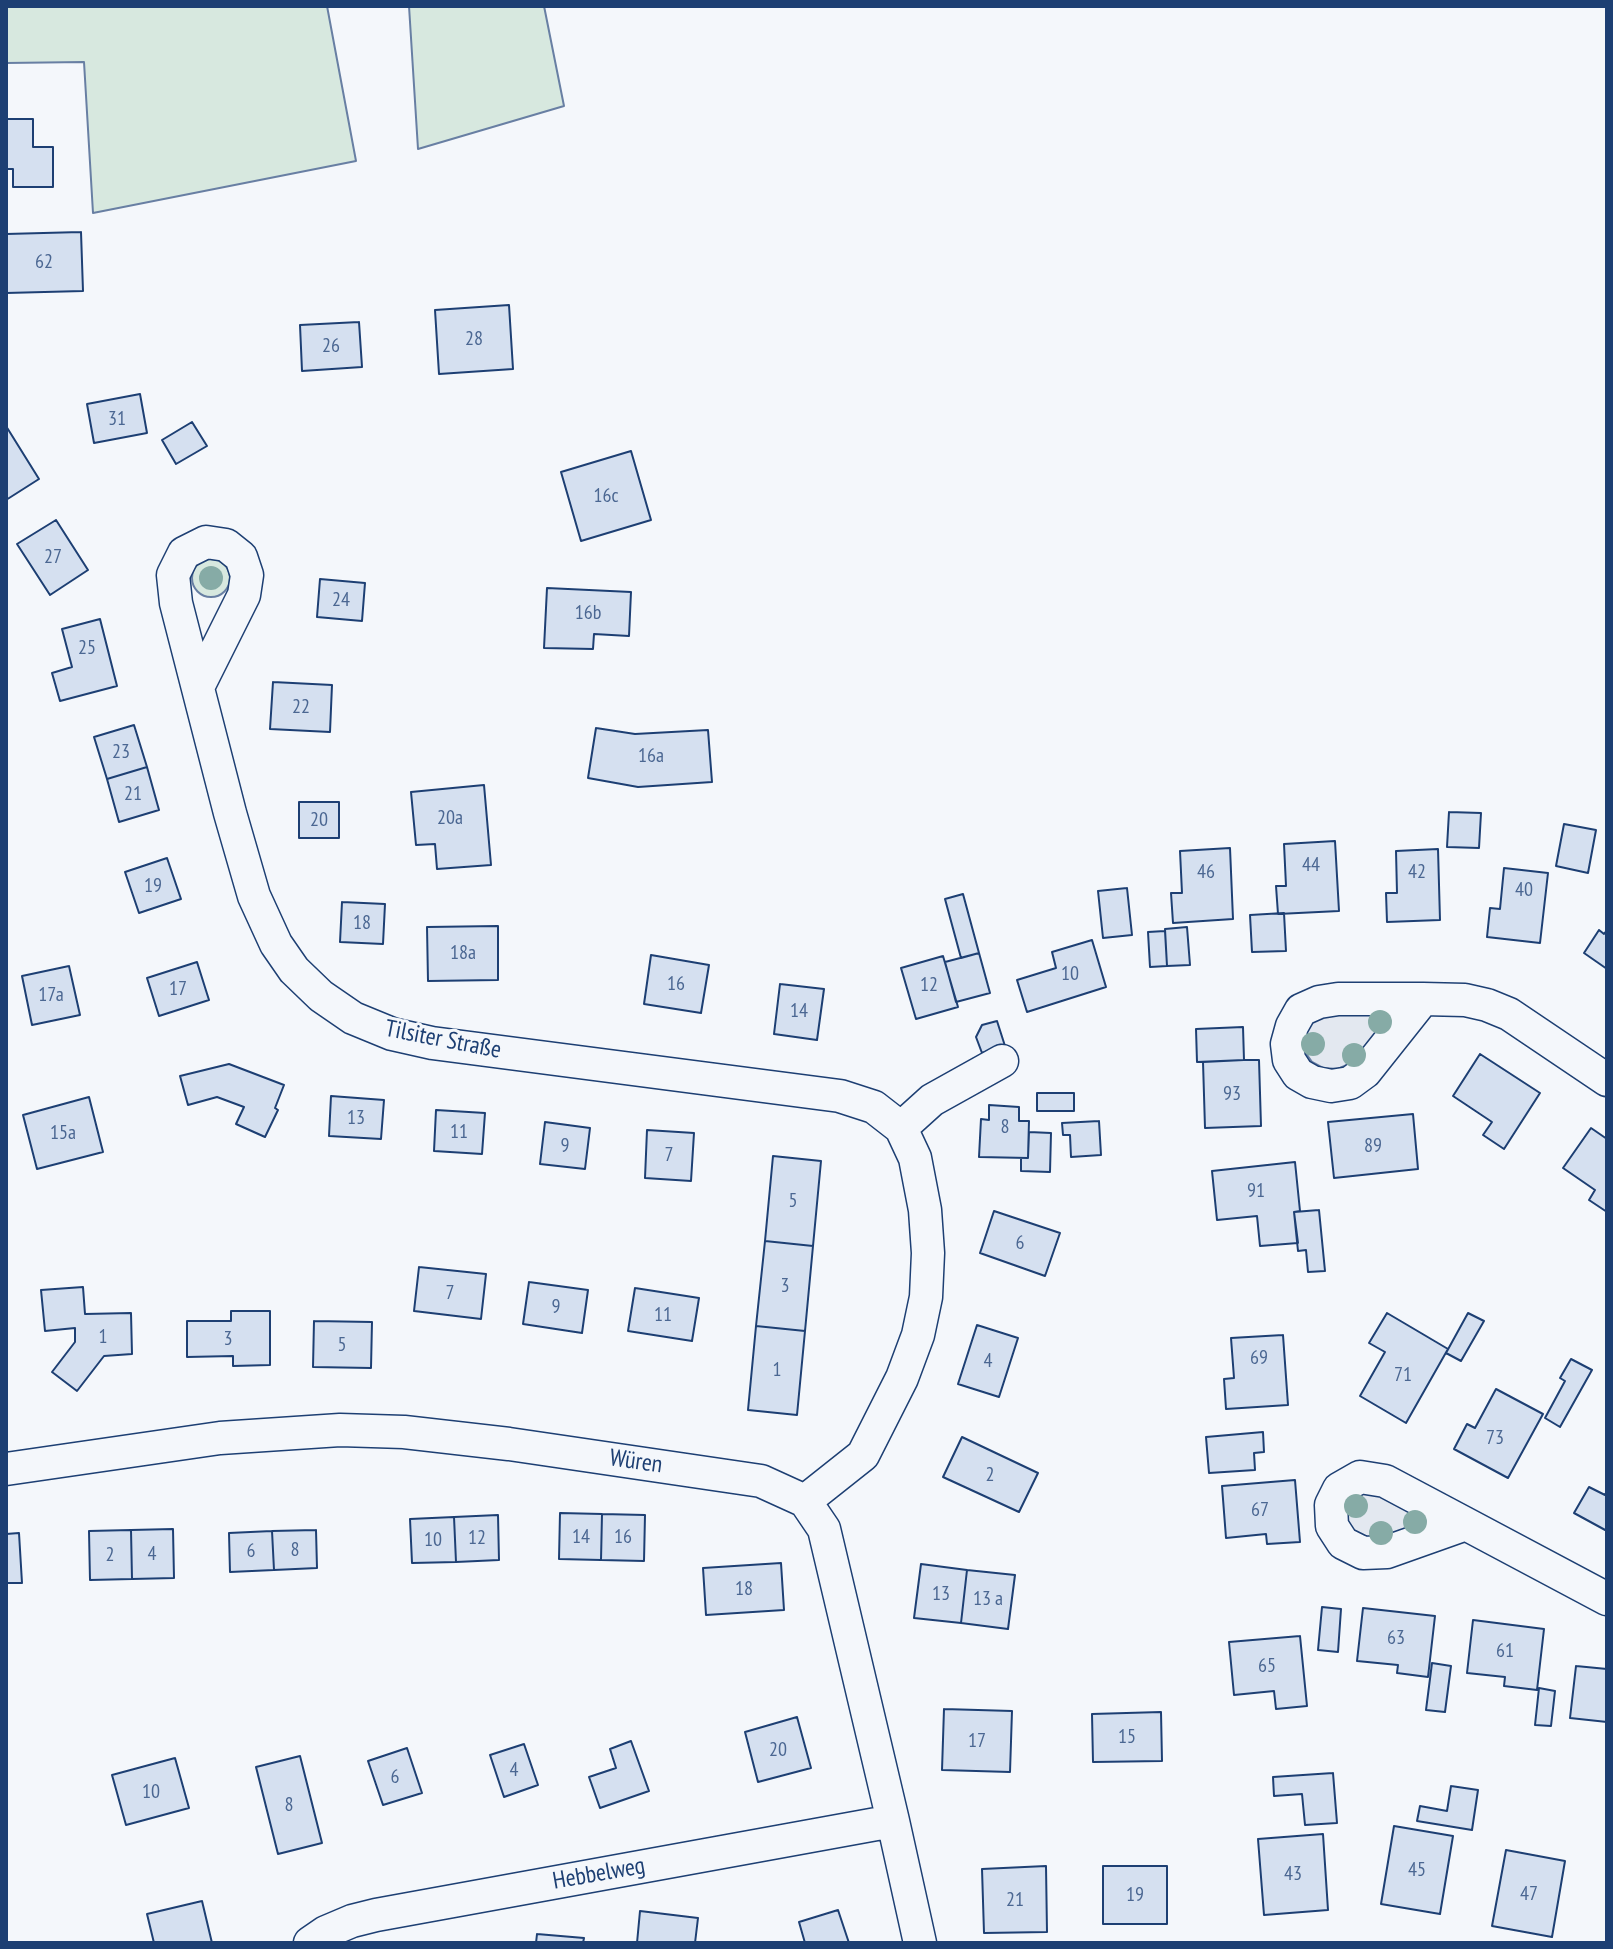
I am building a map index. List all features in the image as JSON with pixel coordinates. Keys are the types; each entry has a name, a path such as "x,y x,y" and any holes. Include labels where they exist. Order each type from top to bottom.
{"street":[{"name":"Tilsiter Straße","path":"198,687 234,827 262,918 294,970 321,996 353,1018 392,1034 432,1043 840,1096 874,1107 901,1128"},
{"path":"1423,999 1465,1000 1509,1014 1607,1080"},
{"path":"920,1943 824,1529 805,1501 863,1455 902,1378 918,1335 926,1297 926,1224 915,1158 901,1128 932,1100 1002,1061"},
{"name":"Würen","path":"6,1469 220,1438 340,1430 404,1432 524,1446 761,1481 805,1501"},
{"path":"1466,1524 1607,1599"},
{"name":"Hebbelweg","path":"310,1943 326,1932 376,1915 893,1821"}],"shaded area":[{"path":"6,6 327,6 356,161 93,213 84,62 6,63"},
{"path":"409,6 544,6 564,106 418,149"},
{"path":"211,559 225,564 230,578 225,592 211,597 197,592 192,578 197,564"},
{"path":"1331,1014 1393,1014 1353,1062 1338,1069 1323,1068 1312,1062 1303,1049 1302,1036 1311,1021"},
{"path":"1376,1491 1433,1522 1379,1541 1364,1540 1349,1527 1346,1516 1348,1505 1354,1495"}],"building":[{"path":"6,119 33,119 33,147 53,147 53,187 13,187 13,169 6,169"},
{"path":"81,232 83,291 6,293 6,234"},
{"path":"509,305 513,369 439,374 435,310"},
{"path":"359,322 362,367 302,371 300,325"},
{"path":"140,394 147,433 94,443 87,404"},
{"path":"192,422 207,446 176,464 162,440"},
{"path":"6,426 39,479 6,500"},
{"path":"631,451 651,520 581,541 561,472"},
{"path":"56,520 88,570 50,595 17,544"},
{"path":"320,579 365,583 362,621 317,617"},
{"path":"547,588 631,592 629,636 594,634 593,649 544,648"},
{"path":"100,619 117,686 60,701 52,673 72,667 62,629"},
{"path":"273,682 332,685 330,732 270,729"},
{"path":"134,725 147,767 107,779 94,737"},
{"path":"596,728 635,734 708,730 712,782 638,787 588,778"},
{"path":"147,767 159,810 119,822 107,779"},
{"path":"484,785 491,865 437,869 435,844 416,845 411,792"},
{"path":"299,802 339,802 339,838 299,838"},
{"path":"1449,812 1481,813 1479,848 1447,847"},
{"path":"1564,824 1596,830 1588,873 1556,866"},
{"path":"1335,841 1339,911 1278,914 1276,886 1286,886 1284,844"},
{"path":"1230,848 1233,919 1173,923 1171,893 1182,893 1180,851"},
{"path":"1438,849 1440,920 1387,922 1386,893 1397,893 1396,851"},
{"path":"167,858 181,899 139,913 125,872"},
{"path":"1504,868 1548,873 1540,943 1487,937 1490,908 1500,909"},
{"path":"1127,888 1132,935 1103,938 1098,891"},
{"path":"963,894 979,953 961,958 945,899"},
{"path":"342,902 385,904 383,944 340,942"},
{"path":"1284,913 1286,951 1252,952 1250,915"},
{"path":"498,926 498,980 428,981 427,927"},
{"path":"1187,927 1190,965 1167,966 1165,929"},
{"path":"1599,930 1604,934 1607,930 1607,969 1584,953"},
{"path":"1165,931 1167,966 1150,967 1148,932"},
{"path":"1092,940 1106,987 1027,1012 1017,980 1056,968 1052,952"},
{"path":"979,953 990,993 956,1002 945,962"},
{"path":"651,955 709,965 701,1013 644,1004"},
{"path":"943,956 958,1007 916,1019 901,968"},
{"path":"197,962 209,1000 159,1016 147,978"},
{"path":"69,966 80,1015 32,1025 22,976"},
{"path":"780,984 824,989 817,1040 774,1034"},
{"path":"997,1021 1005,1046 982,1053 976,1037 982,1025"},
{"path":"1243,1027 1244,1060 1197,1062 1196,1029"},
{"path":"1480,1054 1540,1093 1504,1149 1483,1135 1492,1122 1453,1096"},
{"path":"1259,1060 1261,1126 1205,1128 1203,1062"},
{"path":"229,1064 284,1085 275,1108 278,1110 265,1137 236,1124 244,1107 217,1097 188,1105 180,1076"},
{"path":"1037,1093 1074,1093 1074,1111 1037,1111"},
{"path":"331,1096 384,1100 381,1139 329,1136"},
{"path":"89,1097 103,1152 37,1169 23,1115"},
{"path":"989,1105 1019,1107 1019,1121 1029,1121 1028,1158 979,1157 981,1119 989,1120"},
{"path":"436,1110 485,1113 482,1154 434,1151"},
{"path":"1413,1114 1418,1169 1334,1178 1328,1122"},
{"path":"1099,1121 1101,1155 1071,1157 1070,1135 1063,1135 1062,1123"},
{"path":"545,1122 590,1128 585,1169 540,1164"},
{"path":"1591,1128 1607,1139 1607,1212 1589,1200 1595,1190 1563,1168"},
{"path":"647,1130 694,1133 691,1181 645,1178"},
{"path":"1029,1132 1051,1133 1050,1172 1021,1171 1021,1158 1028,1158"},
{"path":"773,1156 821,1161 813,1246 765,1241"},
{"path":"1295,1162 1300,1211 1294,1212 1298,1243 1260,1246 1257,1216 1217,1220 1212,1171"},
{"path":"1319,1210 1325,1271 1308,1272 1306,1250 1298,1251 1294,1212"},
{"path":"994,1211 1060,1233 1045,1276 980,1253"},
{"path":"765,1241 813,1246 805,1331 756,1326"},
{"path":"419,1267 486,1274 481,1319 414,1311"},
{"path":"529,1282 588,1290 582,1333 523,1324"},
{"path":"83,1287 85,1314 131,1313 132,1354 104,1356 77,1391 52,1372 75,1342 75,1328 45,1331 41,1290"},
{"path":"635,1288 699,1298 692,1341 628,1331"},
{"path":"231,1311 270,1311 270,1365 233,1366 233,1356 187,1357 187,1321 231,1321"},
{"path":"1387,1313 1448,1349 1406,1423 1360,1396 1385,1352 1369,1343"},
{"path":"1468,1313 1484,1321 1461,1361 1446,1353"},
{"path":"314,1321 372,1322 371,1368 313,1367"},
{"path":"977,1325 1018,1338 999,1397 958,1384"},
{"path":"756,1326 805,1331 797,1415 748,1410"},
{"path":"1283,1335 1288,1405 1226,1409 1224,1379 1234,1378 1231,1338"},
{"path":"1571,1359 1592,1370 1560,1427 1545,1418 1565,1381 1560,1378"},
{"path":"1496,1389 1543,1414 1508,1478 1454,1449 1467,1424 1475,1428"},
{"path":"1263,1432 1264,1452 1254,1453 1255,1470 1209,1473 1206,1437"},
{"path":"962,1437 1038,1473 1019,1512 943,1477"},
{"path":"1295,1480 1300,1542 1267,1544 1266,1534 1226,1538 1222,1486"},
{"path":"1589,1487 1605,1495 1607,1491 1607,1531 1574,1513"},
{"path":"560,1513 602,1514 601,1560 559,1559"},
{"path":"602,1514 645,1515 644,1561 601,1560"},
{"path":"498,1515 499,1560 456,1562 454,1517"},
{"path":"454,1517 456,1562 412,1563 410,1519"},
{"path":"173,1529 174,1578 132,1579 131,1530"},
{"path":"131,1530 132,1579 90,1580 89,1531"},
{"path":"316,1530 317,1568 274,1570 272,1531"},
{"path":"272,1531 274,1570 230,1572 229,1533"},
{"path":"19,1533 22,1583 6,1583 6,1534"},
{"path":"781,1563 784,1610 706,1615 703,1568"},
{"path":"921,1564 967,1570 961,1623 914,1618"},
{"path":"967,1570 1015,1575 1008,1629 961,1623"},
{"path":"1322,1607 1341,1609 1338,1652 1318,1650"},
{"path":"1363,1608 1435,1616 1428,1677 1397,1673 1398,1665 1357,1661"},
{"path":"1473,1620 1544,1629 1537,1690 1504,1686 1505,1677 1467,1673"},
{"path":"1300,1636 1307,1706 1276,1709 1274,1691 1234,1695 1229,1642"},
{"path":"1432,1663 1451,1666 1445,1712 1426,1710"},
{"path":"1576,1666 1607,1669 1607,1722 1570,1718"},
{"path":"1539,1688 1555,1691 1551,1726 1535,1725"},
{"path":"944,1709 1012,1711 1010,1772 942,1770"},
{"path":"1161,1712 1162,1761 1093,1762 1092,1714"},
{"path":"797,1717 811,1768 758,1782 745,1732"},
{"path":"631,1741 649,1791 600,1808 589,1777 616,1768 610,1749"},
{"path":"524,1744 538,1785 504,1797 490,1755"},
{"path":"407,1748 422,1793 383,1805 368,1761"},
{"path":"300,1756 322,1843 278,1854 256,1767"},
{"path":"175,1758 189,1808 126,1825 112,1775"},
{"path":"1333,1773 1337,1823 1305,1825 1302,1794 1274,1796 1273,1777"},
{"path":"1451,1786 1478,1790 1472,1830 1417,1821 1420,1806 1447,1811"},
{"path":"1394,1826 1453,1836 1440,1914 1381,1904"},
{"path":"1323,1834 1328,1910 1264,1915 1258,1839"},
{"path":"1506,1850 1565,1861 1552,1937 1492,1926"},
{"path":"1046,1866 1047,1932 984,1933 982,1869"},
{"path":"1103,1866 1167,1866 1167,1924 1103,1924"},
{"path":"202,1901 212,1943 154,1943 147,1914"},
{"path":"838,1910 849,1943 805,1943 799,1922"},
{"path":"640,1911 698,1918 695,1943 637,1943"},
{"path":"537,1934 584,1938 583,1943 536,1943"}]}
